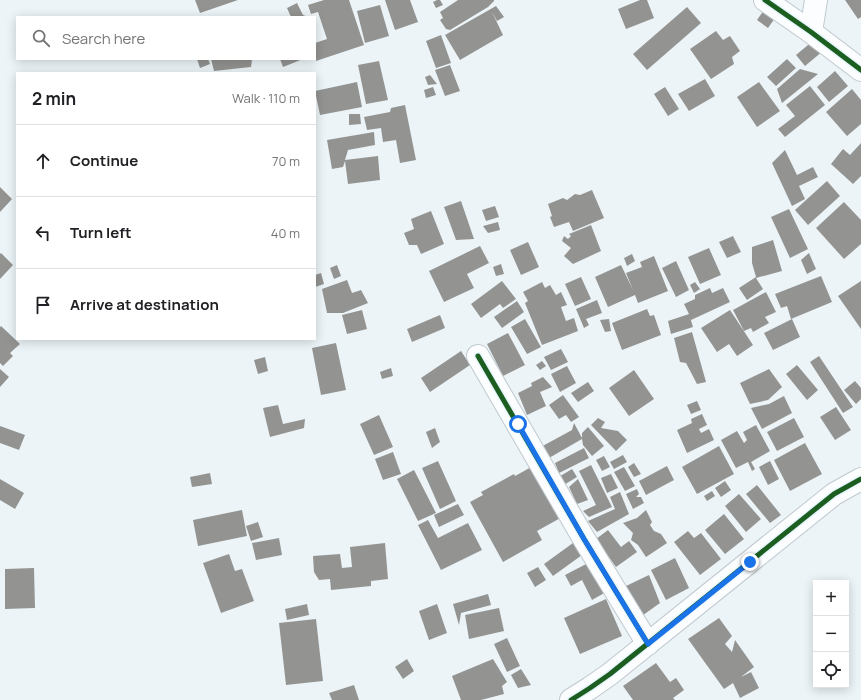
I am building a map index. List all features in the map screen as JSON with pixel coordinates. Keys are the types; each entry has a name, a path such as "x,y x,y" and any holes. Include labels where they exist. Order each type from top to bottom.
{"street":[{"path":"765,0 860,66"},
{"path":"811,32 816,0"},
{"path":"478,356 584,539 648,644"},
{"path":"571,700 610,674 834,494 861,479"}],"building":[{"path":"195,0 238,0 200,13"},
{"path":"324,0 349,0 364,45 316,61 316,43 327,39 318,12 311,14 308,5"},
{"path":"385,0 410,0 418,22 395,30"},
{"path":"440,0 443,5 436,8 433,2"},
{"path":"458,0 494,1 488,7 450,30 446,29 440,20 443,18 440,12"},
{"path":"640,0 647,0 654,18 626,29 618,9"},
{"path":"845,0 861,0 861,17 858,19"},
{"path":"297,3 303,15 306,16 291,16 287,8"},
{"path":"380,5 389,36 365,43 357,11"},
{"path":"496,6 504,17 497,21 492,12 503,35 460,60 445,35"},
{"path":"687,7 701,23 647,70 633,54"},
{"path":"764,10 775,18 768,28 757,20"},
{"path":"716,31 723,40 730,36 740,51 732,57 734,64 711,79 690,49"},
{"path":"441,35 451,63 436,68 426,41"},
{"path":"814,40 823,51 805,66 796,55"},
{"path":"787,59 796,68 776,86 767,77"},
{"path":"197,60 208,60 210,64 200,68"},
{"path":"211,60 252,60 251,67 214,71"},
{"path":"280,60 300,60 283,67"},
{"path":"379,61 388,100 366,104 358,65"},
{"path":"450,65 460,91 445,96 435,70"},
{"path":"800,69 818,74 782,103 777,89"},
{"path":"835,71 848,86 829,102 817,87"},
{"path":"430,75 437,84 428,85 425,77"},
{"path":"705,79 715,96 689,111 678,94"},
{"path":"357,82 362,107 320,115 316,91"},
{"path":"759,82 780,111 757,127 737,97"},
{"path":"810,86 825,105 785,137 778,129 795,116 786,105"},
{"path":"433,87 436,95 426,98 424,90"},
{"path":"665,87 679,109 668,116 654,94"},
{"path":"852,89 861,100 861,124 847,136 826,112"},
{"path":"405,105 416,160 400,163 396,140 383,142 381,128 367,130 364,117 390,112 391,108"},
{"path":"349,114 360,114 361,124 349,125"},
{"path":"374,132 375,145 348,150 345,160 378,156 380,180 348,184 345,161 343,167 332,169 327,140"},
{"path":"861,143 861,176 853,184 831,164 843,149 850,155"},
{"path":"785,150 797,175 813,167 818,177 799,186 805,199 792,206 772,163"},
{"path":"827,181 840,196 808,225 795,210"},
{"path":"0,187 12,199 0,212"},
{"path":"592,190 604,218 573,231 569,222 554,227 550,217 552,216 548,204 563,198 567,200 575,194 580,195"},
{"path":"461,201 474,239 456,240 444,207"},
{"path":"844,202 861,220 861,244 844,259 816,228"},
{"path":"495,206 499,217 486,221 482,210"},
{"path":"789,209 808,249 790,258 771,217"},
{"path":"431,211 444,244 421,254 417,245 409,245 404,233 414,229 411,219"},
{"path":"498,222 500,230 488,233 483,226"},
{"path":"591,225 601,251 573,264 564,256 571,248 562,241 564,236 568,239 571,236 569,234"},
{"path":"733,236 741,252 727,258 719,242"},
{"path":"773,240 782,271 756,278 763,289 747,300 739,288 756,277 752,263 752,247"},
{"path":"528,242 539,267 521,275 510,250"},
{"path":"480,246 489,263 467,274 474,288 444,302 429,271"},
{"path":"709,248 721,275 700,284 688,257"},
{"path":"1,253 13,265 0,279 0,254"},
{"path":"809,253 816,269 807,274 801,260"},
{"path":"632,254 635,261 627,266 624,258"},
{"path":"654,256 668,291 638,303 635,295 608,307 595,277 621,265 633,290 626,273 642,267 640,262"},
{"path":"676,261 689,290 676,297 662,268"},
{"path":"501,264 504,274 496,276 493,267"},
{"path":"337,265 341,276 334,279 330,268"},
{"path":"321,273 324,284 316,287 316,275"},
{"path":"821,276 832,302 791,319 787,306 781,308 775,294"},
{"path":"581,277 591,299 575,306 565,284"},
{"path":"347,280 352,293 361,290 368,303 343,313 327,313 322,289"},
{"path":"502,281 516,299 503,308 500,304 481,318 471,304"},
{"path":"861,281 861,329 838,296"},
{"path":"542,282 545,288 550,285 556,295 561,292 567,305 561,307 566,321 574,318 578,331 542,345 525,303 528,301 523,292"},
{"path":"695,282 700,289 694,293 690,285"},
{"path":"710,288 712,293 723,288 730,302 691,320 690,317 693,327 671,334 668,321 689,314 684,304 695,299 695,295"},
{"path":"766,292 776,312 765,317 769,323 753,332 751,328 744,331 733,310"},
{"path":"597,300 602,313 586,319 589,325 584,328 576,309"},
{"path":"517,301 524,312 502,328 494,317"},
{"path":"647,309 650,316 654,315 661,335 622,350 612,323"},
{"path":"362,310 367,329 347,334 342,315"},
{"path":"730,310 753,345 737,356 729,344 717,352 701,328"},
{"path":"440,315 445,328 412,342 407,329"},
{"path":"525,319 541,347 527,354 511,327"},
{"path":"609,319 611,331 605,332 600,320"},
{"path":"792,319 800,337 773,350 764,333"},
{"path":"1,326 20,344 10,353 13,356 3,366 0,363"},
{"path":"692,332 706,382 697,384 686,363 680,362 674,338"},
{"path":"508,333 525,365 503,376 487,344"},
{"path":"336,343 346,390 321,395 312,348"},
{"path":"561,349 568,362 551,370 544,357"},
{"path":"461,351 470,365 430,392 421,378"},
{"path":"819,356 853,407 843,413 810,362"},
{"path":"265,357 268,371 258,374 254,360"},
{"path":"542,361 546,366 540,370 536,365"},
{"path":"797,365 818,390 807,400 786,374"},
{"path":"567,366 576,383 560,392 551,374"},
{"path":"391,368 393,376 382,379 380,372"},
{"path":"0,369 9,377 0,387"},
{"path":"769,369 782,387 768,400 750,404 740,383"},
{"path":"634,370 654,399 629,416 609,388"},
{"path":"543,377 552,387 540,392 546,406 527,415 518,393 532,386 531,383"},
{"path":"855,381 861,388 861,399 856,404 844,390"},
{"path":"588,382 594,391 578,402 571,393"},
{"path":"563,395 579,417 571,422 566,415 559,419 549,405"},
{"path":"784,396 792,413 762,429 751,408 769,404"},
{"path":"697,401 701,410 691,414 687,405"},
{"path":"278,405 283,424 305,419 304,428 270,437 263,408"},
{"path":"836,407 851,430 835,440 820,417"},
{"path":"702,414 707,425 699,429 701,433 709,429 714,440 687,453 677,430 692,423 691,419"},
{"path":"379,415 393,447 374,455 360,424"},
{"path":"598,418 605,422 601,428 618,431 627,440 616,451 591,425"},
{"path":"794,418 804,437 777,451 767,432"},
{"path":"574,423 582,438 582,433 588,427 604,446 592,456 583,445 582,439 549,458 539,448 572,430"},
{"path":"756,425 770,451 751,462 755,469 752,471 748,462 736,468 721,440 737,431 744,443 747,440 743,432"},
{"path":"0,426 25,435 19,450 0,443"},
{"path":"435,428 440,442 432,448 426,432"},
{"path":"805,443 822,474 790,491 774,460"},
{"path":"719,446 734,474 697,494 682,467"},
{"path":"584,448 589,458 559,473 555,463"},
{"path":"393,452 401,474 383,480 375,459"},
{"path":"623,455 627,462 614,469 610,462"},
{"path":"604,456 610,467 602,471 596,460"},
{"path":"438,461 456,501 440,509 422,468"},
{"path":"770,461 779,479 768,485 759,467"},
{"path":"634,463 641,474 634,477 628,467"},
{"path":"535,465 564,516 537,531 542,540 503,562 470,502 483,495 481,492 514,474 515,476"},
{"path":"591,465 612,507 589,517 583,511 596,505 579,471"},
{"path":"667,466 674,480 646,495 639,481"},
{"path":"624,467 635,486 625,491 614,472"},
{"path":"572,469 577,477 562,486 557,478"},
{"path":"414,470 436,513 418,521 397,479"},
{"path":"210,473 212,484 192,487 190,477"},
{"path":"611,474 618,488 607,493 601,478"},
{"path":"0,479 24,493 15,509 0,500"},
{"path":"578,479 588,500 577,504 569,487"},
{"path":"725,481 731,490 721,497 715,488"},
{"path":"757,485 781,515 770,523 746,494"},
{"path":"637,489 639,494 636,497 641,497 644,503 633,509 626,494"},
{"path":"712,491 715,496 707,501 704,496"},
{"path":"620,492 629,514 597,532 588,521 615,509 610,497"},
{"path":"739,494 761,519 746,532 725,506"},
{"path":"458,504 464,515 439,527 434,515"},
{"path":"242,510 247,536 198,546 193,520"},
{"path":"646,510 652,522 650,525 654,531 661,534 667,543 646,557 638,545 631,540 633,533 623,523 637,518"},
{"path":"724,514 744,539 725,554 705,530"},
{"path":"428,520 438,538 468,523 482,550 441,570 418,525"},
{"path":"258,522 263,537 251,541 246,526"},
{"path":"608,530 621,547 629,541 637,552 616,567 596,539"},
{"path":"688,531 694,538 701,533 721,559 700,575 674,542"},
{"path":"279,538 282,555 256,560 252,543"},
{"path":"385,543 388,579 371,581 371,586 331,590 330,579 319,580 314,572 313,556 340,554 342,568 352,567 350,547"},
{"path":"573,543 582,555 553,576 544,564"},
{"path":"229,554 235,571 242,569 254,601 221,613 203,563"},
{"path":"675,558 689,588 666,600 651,570"},
{"path":"590,562 606,592 592,600 582,580 571,586 565,575"},
{"path":"538,567 546,580 535,587 527,573"},
{"path":"34,568 35,608 5,609 5,569"},
{"path":"649,575 660,603 639,618 626,586"},
{"path":"488,594 491,605 461,613 459,625 453,604"},
{"path":"606,599 622,636 580,654 564,618"},
{"path":"307,604 309,615 287,620 285,609"},
{"path":"437,604 447,633 429,640 419,611"},
{"path":"499,608 504,631 469,639 465,615"},
{"path":"719,618 732,636 725,644 732,652 735,640 754,667 741,677 751,672 759,688 740,698 733,683 724,689 688,639"},
{"path":"316,619 323,681 286,685 279,623"},
{"path":"507,638 520,666 507,672 494,644"},
{"path":"407,659 414,671 403,679 395,667"},
{"path":"493,659 507,682 502,686 504,694 481,700 461,700 452,676"},
{"path":"656,663 670,682 676,678 684,690 673,698 675,700 633,700 623,686"},
{"path":"521,669 531,685 518,688 511,675"},
{"path":"354,685 359,700 332,700 329,693"}],"cycle path":[{"path":"765,0 811,32 861,70"},
{"path":"478,356 584,539 648,644"},
{"path":"571,700 610,674 834,494 861,479"}],"route":[{"path":"518,424 584,539 648,644 750,562"}]}
